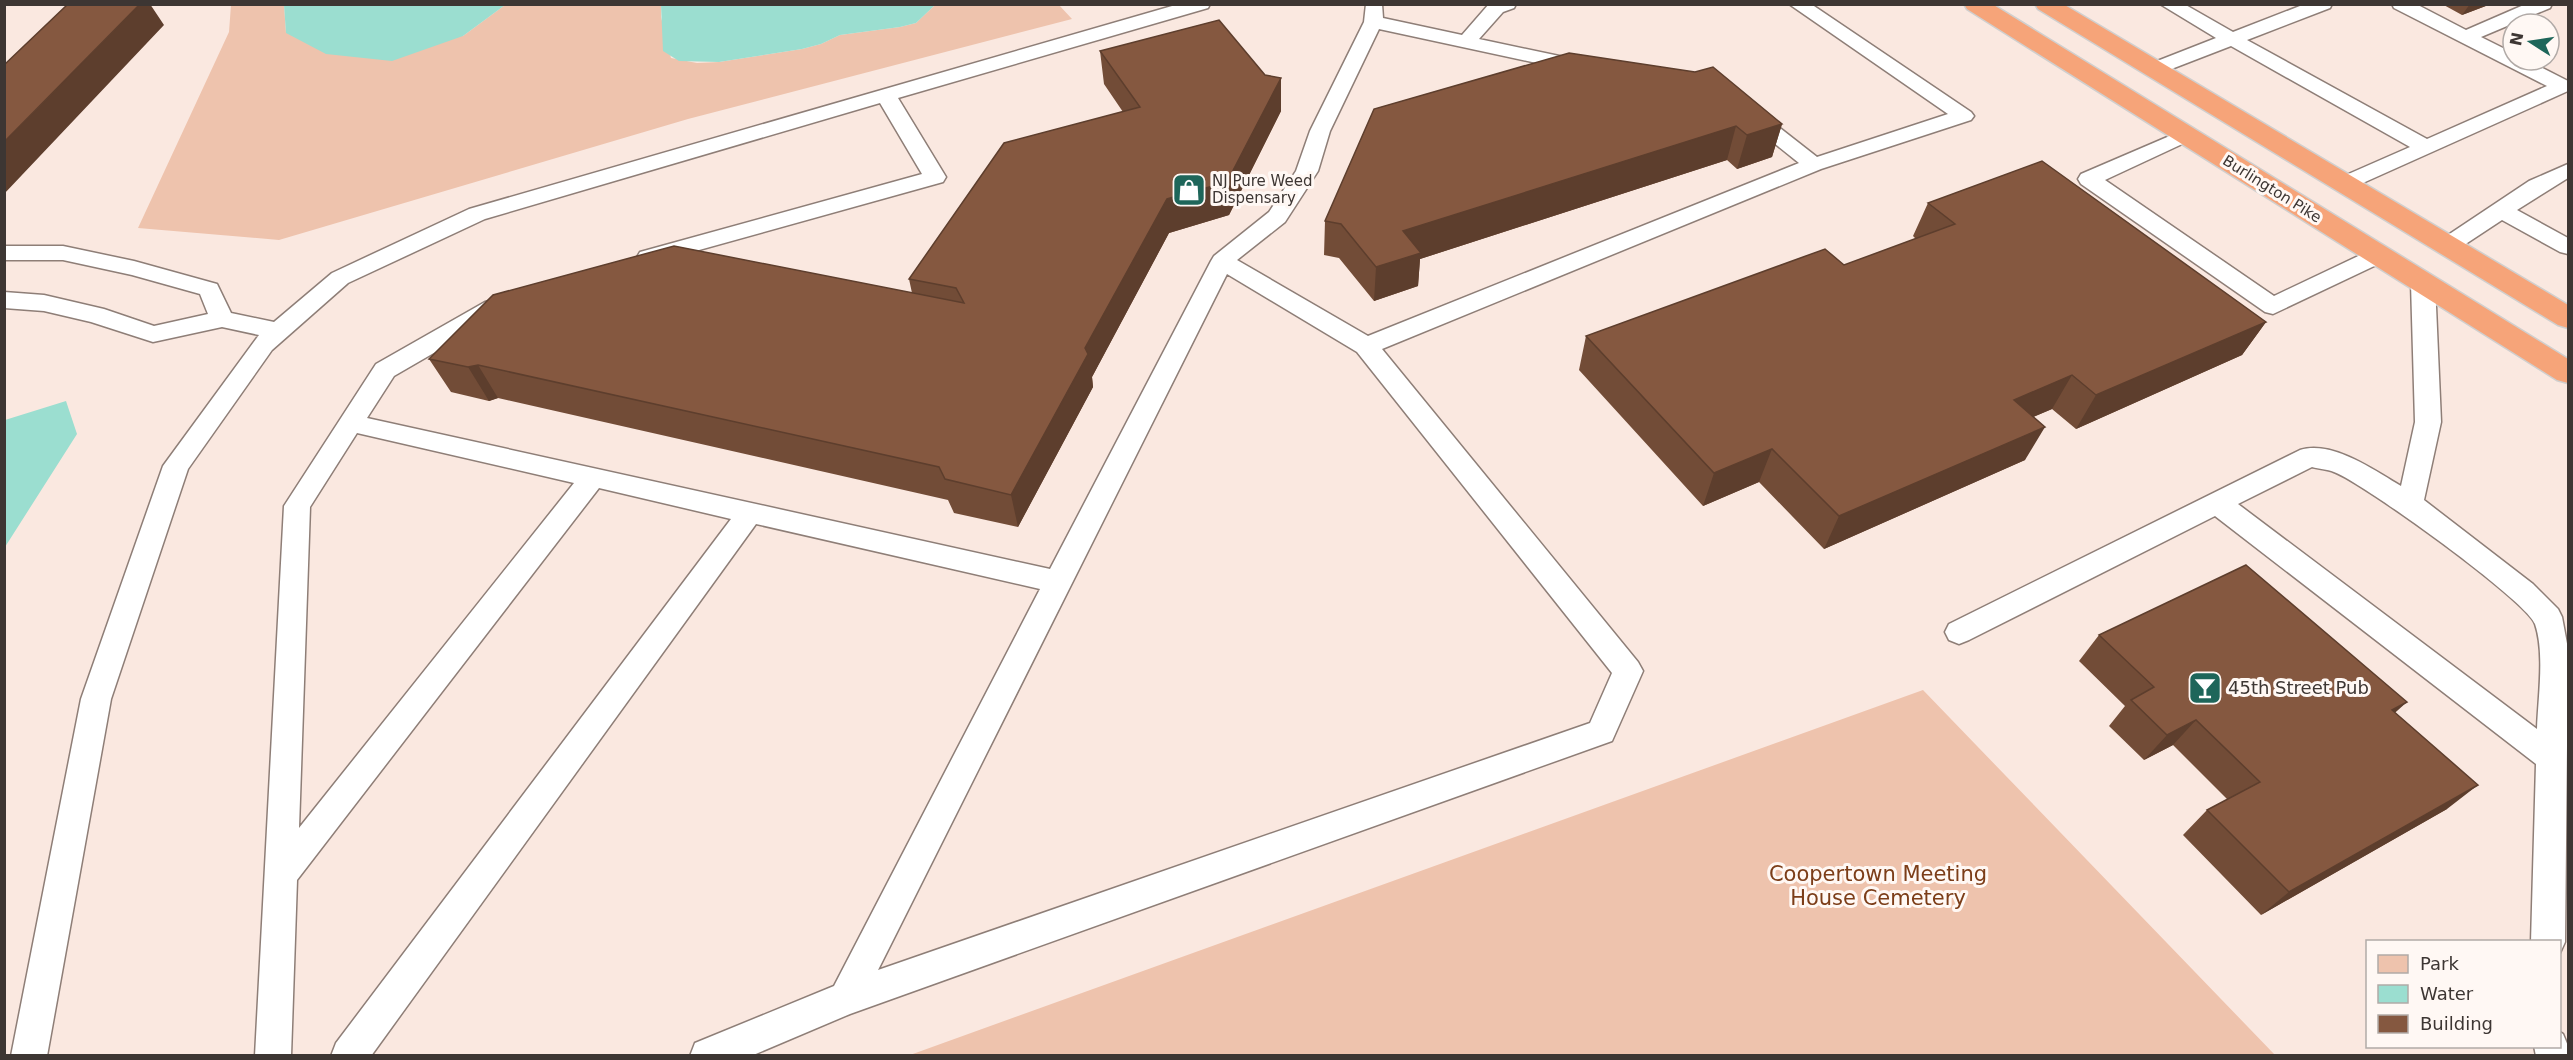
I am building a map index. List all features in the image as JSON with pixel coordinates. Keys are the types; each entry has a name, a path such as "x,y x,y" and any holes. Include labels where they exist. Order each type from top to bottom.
{"highway":[{"name":"Burlington Pike","path":"1975,4 2568,373"},
{"path":"2046,4 2568,318"},
{"path":"2528,347 2568,389"}],"lane":[{"path":"29,1056 96,699 176,466 264,344 340,278 477,214 1201,4"},
{"path":"1465,43 1496,8 1507,4"},
{"path":"1366,346 1814,165 1964,116 1798,4"},
{"path":"2169,4 2427,148"},
{"path":"2154,69 2323,4"},
{"path":"2401,4 2566,85"},
{"path":"2465,37 2543,4"},
{"path":"846,998 1222,261 1277,218 1307,171 1320,131 1373,14 1465,43 1603,71"},
{"path":"2345,184 2566,85"},
{"path":"628,263 934,177 886,96"},
{"path":"1730,97 1814,165"},
{"path":"2186,135 2089,179 2273,306 2379,255"},
{"path":"2447,246 2568,170"},
{"path":"2501,210 2568,247"},
{"path":"4,253 63,254 134,268 208,289 222,319"},
{"path":"708,1056 846,998 1601,732 1628,671 1366,346 1222,261"},
{"path":"2410,504 2428,422 2423,283"},
{"path":"273,1056 297,506 386,370 514,295"},
{"path":"4,300 44,303 96,315 153,334 222,319 279,331"},
{"path":"351,423 1058,582"},
{"path":"1959,632 2309,457 2342,464 2410,504 2523,592 2548,617 2554,649 2548,940"},
{"path":"281,875 592,478"},
{"path":"2217,503 2552,758"},
{"path":"349,1056 750,513"}],"green space":[{"path":"231,5 284,5 286,33 463,36 505,5 661,5 661,17 671,58 697,63 719,62 802,49 821,44 840,35 900,27 916,23 935,5 1059,5 1072,19 688,119 279,240 138,228 229,32"},
{"name":"Coopertown Meeting House Cemetery","path":"1923,690 2275,1055 910,1055"}],"water":[{"path":"284,4 505,5 463,36 392,61 326,54 286,33"},
{"path":"661,4 935,5 916,23 840,35 821,44 802,49 719,62 679,61 663,51"},
{"path":"66,401 77,434 5,547 5,420"}],"building":[{"path":"68,4 140,4 4,142 4,65"},
{"path":"1219,20 1265,75 1281,78 1227,182 1167,199 1085,348 1088,354 1011,495 945,479 939,467 478,365 468,367 429,359 493,295 674,246 964,303 956,288 909,279 1004,143 1140,107 1100,51"},
{"path":"1569,53 1695,72 1713,67 1782,124 1747,135 1736,126 1403,231 1421,253 1376,267 1341,224 1325,221 1374,109"},
{"path":"2042,161 2266,322 2096,395 2072,375 2014,400 2045,427 1839,516 1772,449 1714,473 1586,336 1825,249 1844,265 1955,224 1928,203"},
{"path":"2246,565 2407,702 2392,710 2478,785 2289,892 2207,810 2260,782 2196,720 2167,735 2131,700 2154,687 2099,635"}],"place":[{"name":"NJ Pure Weed Dispensary","path":"1189,190"},
{"name":"45th Street Pub","path":"2205,688"}]}
